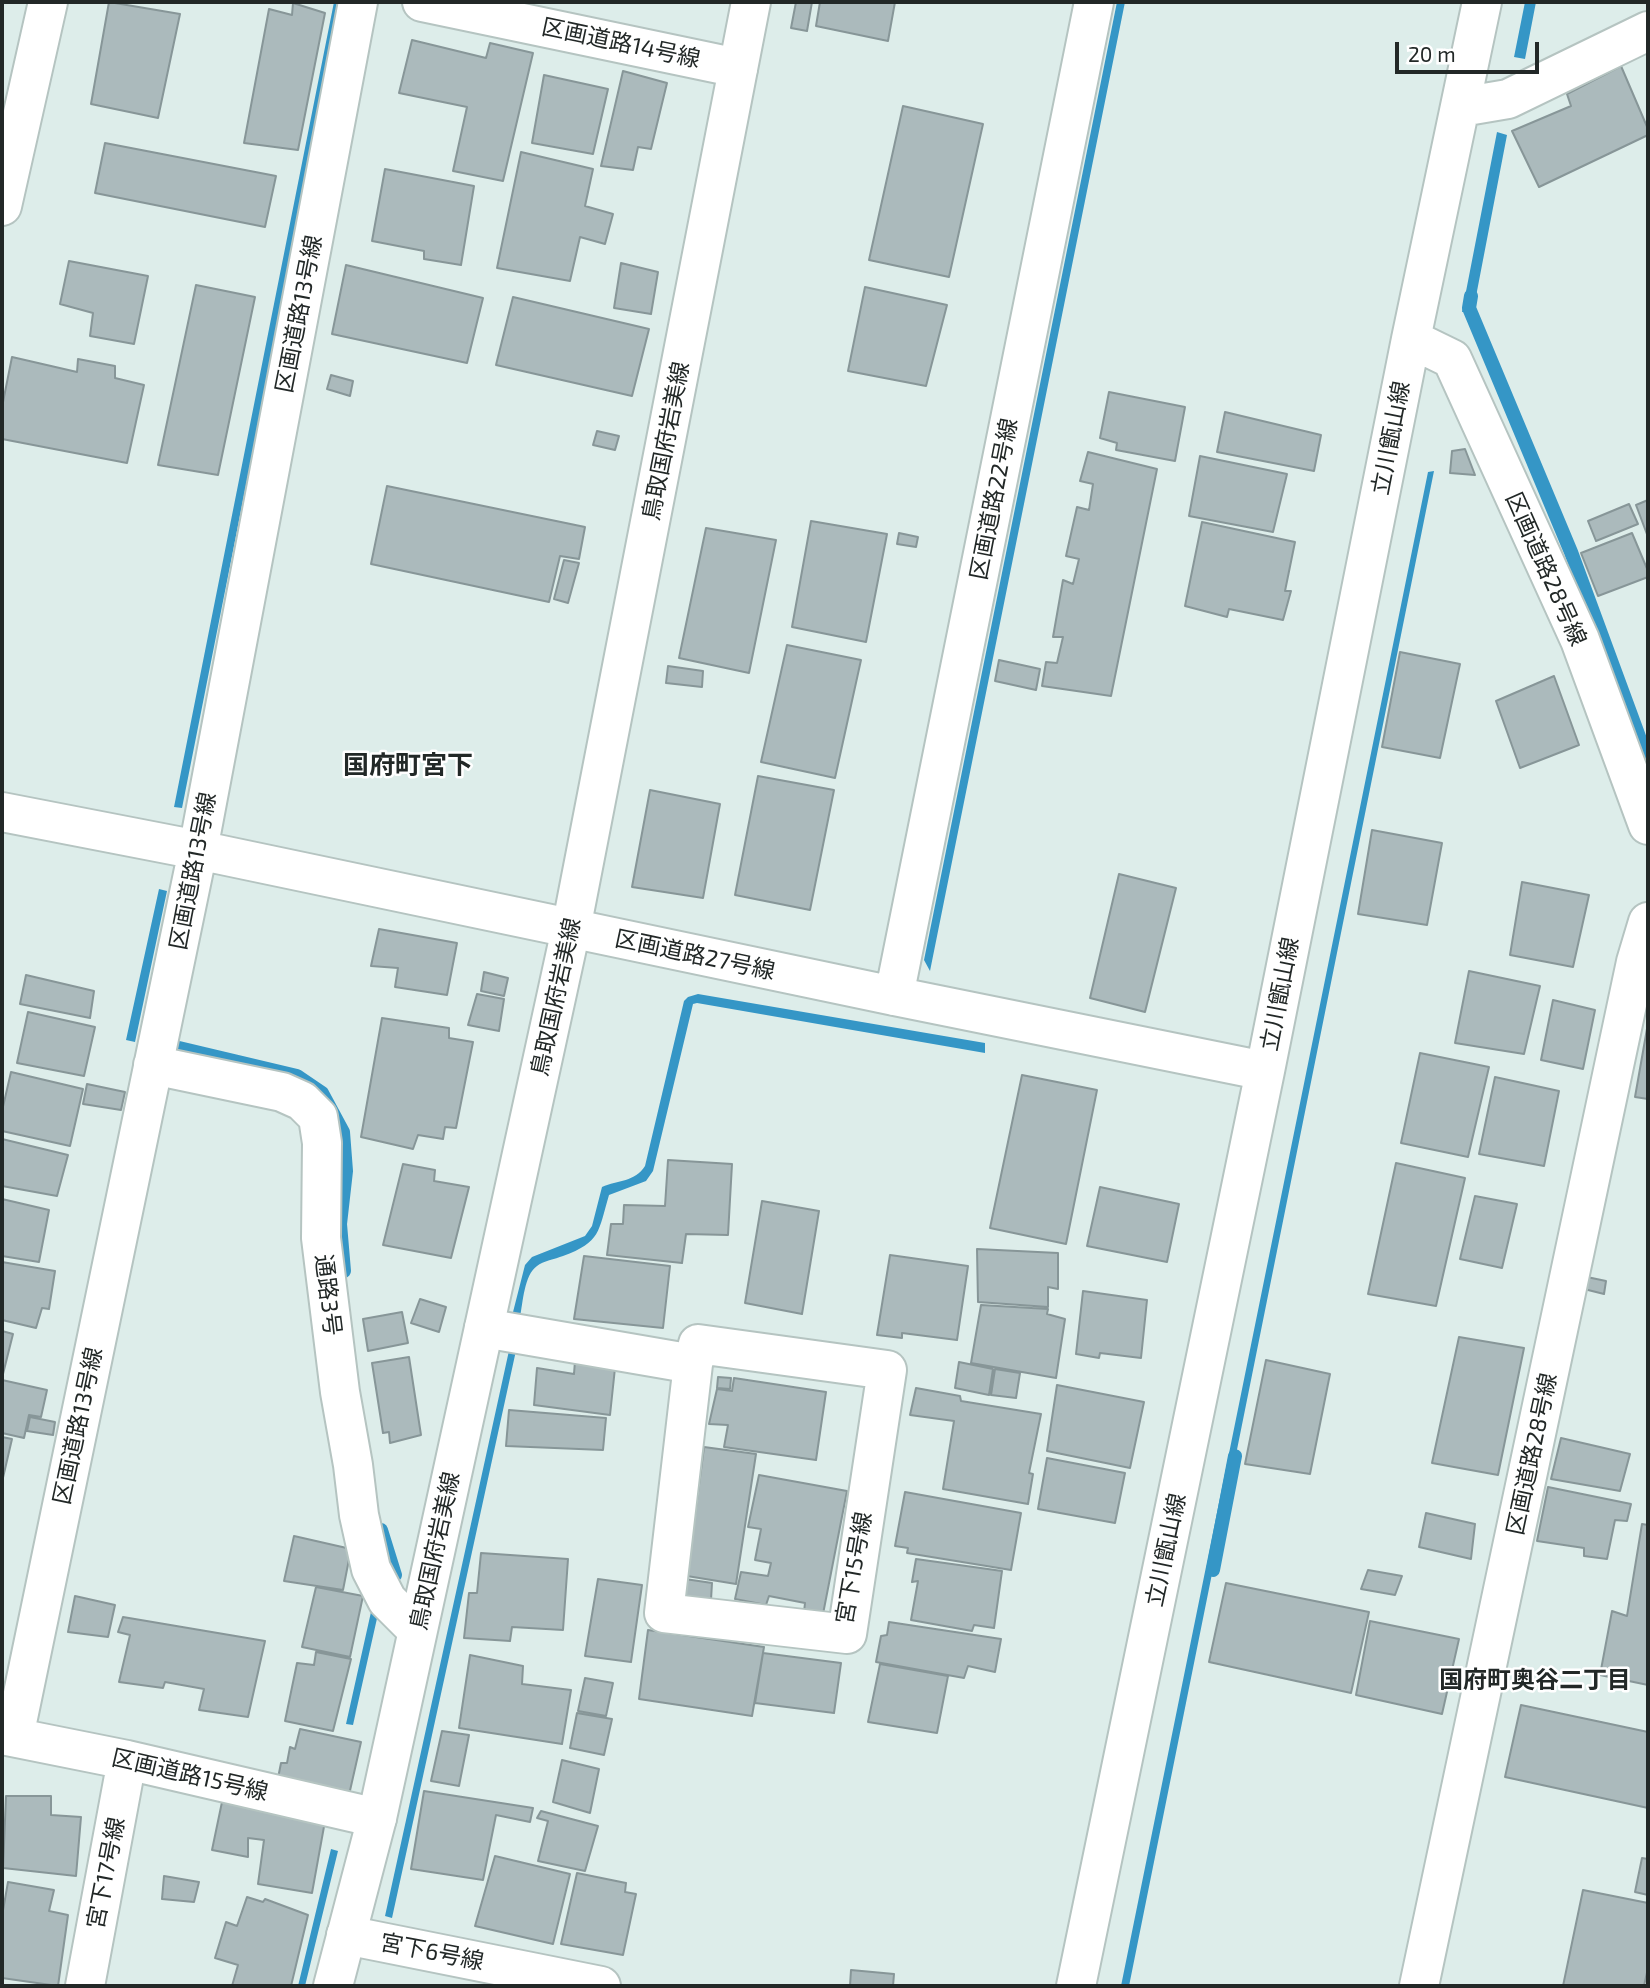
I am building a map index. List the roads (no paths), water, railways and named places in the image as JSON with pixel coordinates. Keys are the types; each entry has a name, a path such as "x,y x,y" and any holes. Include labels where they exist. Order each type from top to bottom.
{"street":[{"path":"2,206 12,111 48,2"},
{"name":"区画道路13号線","path":"8,1736 198,850 358,2"},
{"name":"区画道路14号線","path":"422,2 738,68"},
{"name":"鳥取国府岩美線","path":"332,1986 377,1818 572,929 751,2"},
{"name":"区画道路22号線","path":"894,996 1094,2"},
{"name":"立川甑山線","path":"1076,1986 1482,2"},
{"path":"1461,107 1508,99 1648,31"},
{"name":"区画道路28号線","path":"1411,339 1452,359 1580,640 1648,825"},
{"name":"区画道路27号線","path":"2,812 198,850 1265,1071"},
{"name":"区画道路28号線","path":"1419,1986 1636,962 1648,922"},
{"name":"通路3号","path":"153,1065 282,1091 303,1101 318,1117 322,1143 321,1238 340,1392 359,1515 371,1569 387,1600 417,1630"},
{"path":"484,1328 693,1364"},
{"name":"宮下15号線","path":"698,1344 887,1370 846,1634 664,1612 693,1364 698,1344"},
{"name":"区画道路15号線","path":"8,1736 127,1760 377,1818"},
{"name":"宮下17号線","path":"85,1986 127,1760"},
{"name":"宮下6号線","path":"346,1935 601,1986"}],"water":[{"path":"334,2 341,6 182,808 174,807"},
{"path":"1117,2 1125,2 930,971 924,960"},
{"path":"1525,2 1536,2 1525,59 1514,57"},
{"path":"1497,132 1507,135 1473,312 1462,312"},
{"path":"1434,471 1129,1986 1121,1986 1428,472"},
{"path":"159,889 167,891 135,1042 126,1040"},
{"path":"698,994 985,1043 985,1053 693,1004 653,1171 646,1181 609,1195 600,1227 585,1246 542,1263 533,1270 527,1282 520,1317 512,1316 525,1265 532,1257 585,1236 592,1226 602,1187 631,1178 645,1166 684,1001"},
{"path":"510,1346 517,1346 392,1918 385,1916"},
{"path":"371,1612 378,1614 353,1725 346,1724"},
{"path":"331,1849 338,1851 305,1986 298,1986"}],"waterway":[{"path":"1471,296 1469,308 1571,552 1648,761"},
{"path":"179,1048 297,1076 322,1093 343,1132 346,1171 340,1224 344,1271"},
{"path":"1213,1570 1235,1456"},
{"path":"381,1530 395,1575"}],"district":[{"name":"国府町宮下","path":"408,765"},
{"name":"国府町奥谷二丁目","path":"1535,1680"}]}
